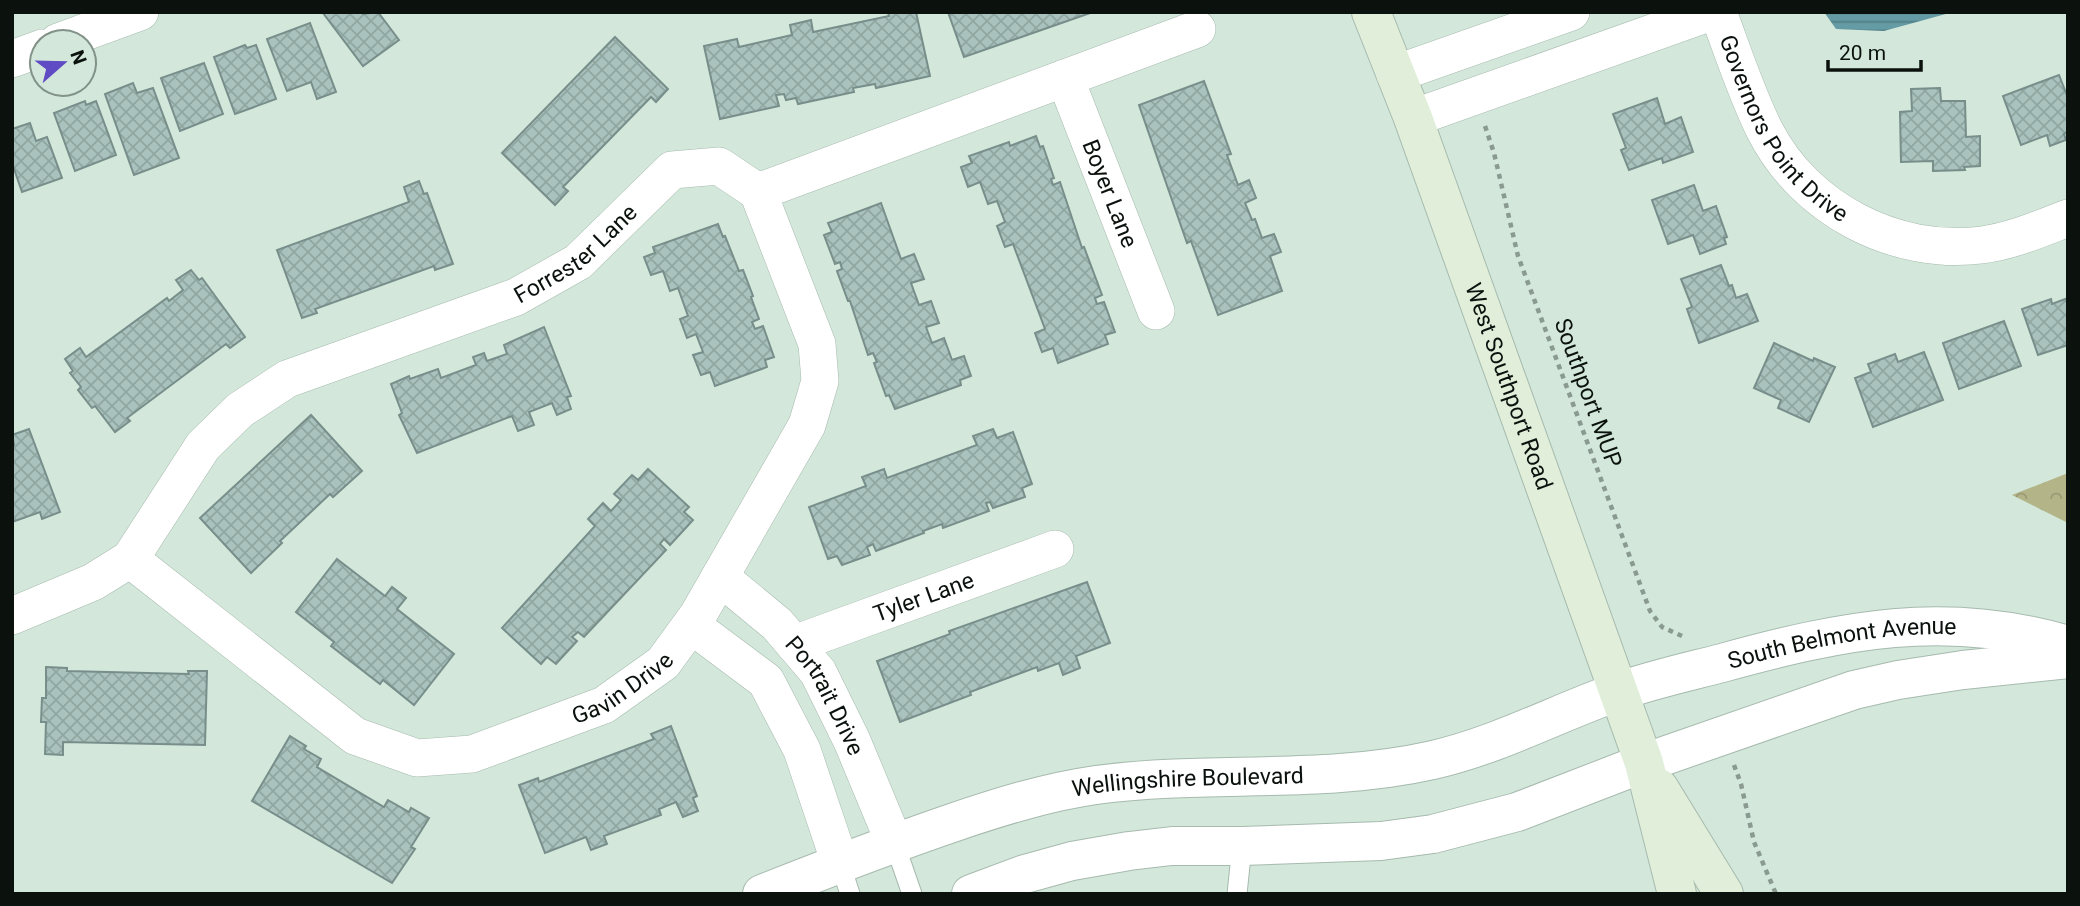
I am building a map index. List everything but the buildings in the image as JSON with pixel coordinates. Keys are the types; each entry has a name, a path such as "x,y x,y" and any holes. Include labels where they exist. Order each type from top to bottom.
{"main road":[{"name":"West Southport Road","path":"1371,12 1413,118 1644,763 1676,894"},
{"name":"West Southport Road","path":"1644,763 1724,894"}],"street":[{"path":"96,28 140,12"},
{"path":"1395,74 1572,12"},
{"path":"1413,118 1711,12"},
{"name":"Governors Point Drive","path":"1718,12 1766,133 1787,165 1814,193 1839,213 1869,229 1906,241 1934,246 1964,246 2011,239 2068,218"},
{"path":"758,192 1198,29"},
{"name":"Boyer Lane","path":"1065,78 1156,311"},
{"name":"Forrester Lane","path":"12,616 93,582 130,559 203,446 240,410 287,379 516,297 578,262 672,170 719,166 758,192"},
{"name":"Gavin Drive","path":"130,559 355,736 417,758 472,754 604,705 663,663 691,625 807,425 820,381 817,344 758,192"},
{"name":"Tyler Lane","path":"794,644 1055,549"},
{"name":"Portrait Drive","path":"720,577 777,624 818,672 852,741 894,842"},
{"name":"Portrait Drive","path":"691,625 766,681 802,750 845,878"},
{"name":"South Belmont Avenue","path":"1618,692 1776,648 1838,634 1901,626 1956,625 2001,630 2068,645"},
{"name":"South Belmont Avenue","path":"1644,763 1854,690 1963,670 2068,659"},
{"name":"Wellingshire Boulevard","path":"762,894 845,878 894,842 1007,804 1094,786 1149,780 1335,774 1432,760 1484,746 1618,692"},
{"path":"971,894 1025,874 1100,855 1172,846 1381,841 1433,834 1517,812 1644,763"}],"lane":[{"path":"894,842 912,894"},
{"path":"1237,894 1242,846"}],"path":[{"name":"Southport MUP","path":"1485,126 1518,256 1650,611 1662,627 1687,637"},
{"path":"1734,766 1741,784 1754,842 1776,894"}],"green space":[{"path":"2068,473 2068,523 2012,495"}],"water":[{"path":"1824,12 1953,12 1884,31 1836,29"}]}
